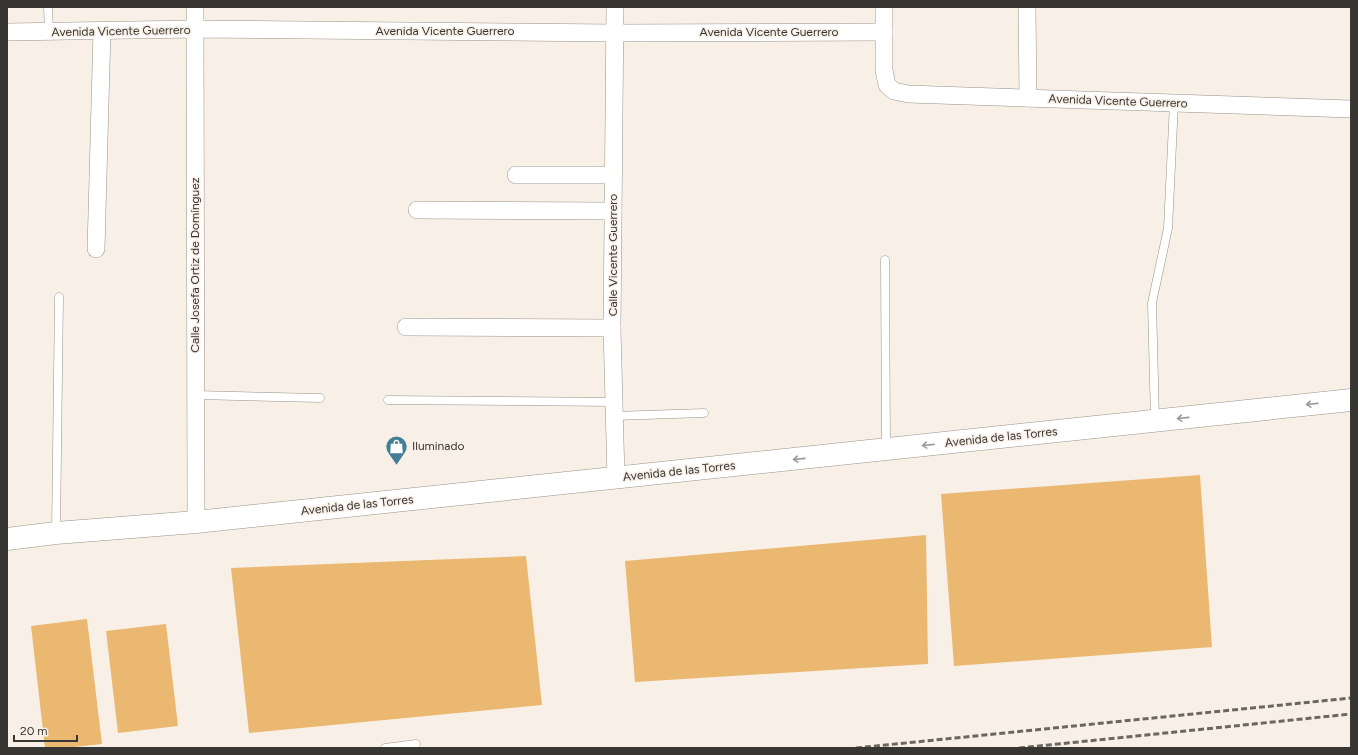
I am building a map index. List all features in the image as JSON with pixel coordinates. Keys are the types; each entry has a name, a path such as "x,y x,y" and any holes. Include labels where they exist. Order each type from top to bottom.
{"main road":[{"name":"Avenida de las Torres","path":"7,539 56,533 196,522 1351,400"}],"street":[{"name":"Calle Josefa Ortiz de Domínguez","path":"195,7 196,522"},
{"name":"Calle Vicente Guerrero","path":"615,7 612,328 616,478"},
{"path":"884,7 884,32"},
{"path":"1027,7 1028,98"},
{"name":"Avenida Vicente Guerrero","path":"7,32 194,29 615,33 884,32 884,70 887,85 894,91 908,94 1351,109"},
{"path":"96,249 102,31"},
{"path":"516,175 613,175"},
{"path":"417,210 613,211"},
{"path":"406,327 612,328"}],"lane":[{"path":"48,7 49,32"},
{"path":"1155,421 1152,304 1168,228 1174,103"},
{"path":"885,260 886,450"},
{"path":"56,533 59,297"},
{"path":"196,395 320,398"},
{"path":"388,400 704,413"},
{"path":"385,748 416,744"}],"shaded area":[{"path":"1200,475 1212,647 954,666 941,494"},
{"path":"926,535 928,664 635,682 625,561"},
{"path":"526,556 542,705 249,733 231,568"},
{"path":"87,619 102,744 65,748 45,748 31,626"},
{"path":"166,624 178,726 118,733 106,631"}],"railway":[{"path":"856,748 1351,698"},
{"path":"1019,748 1351,714"}],"place":[{"name":"Iluminado","path":"396,466"}]}
